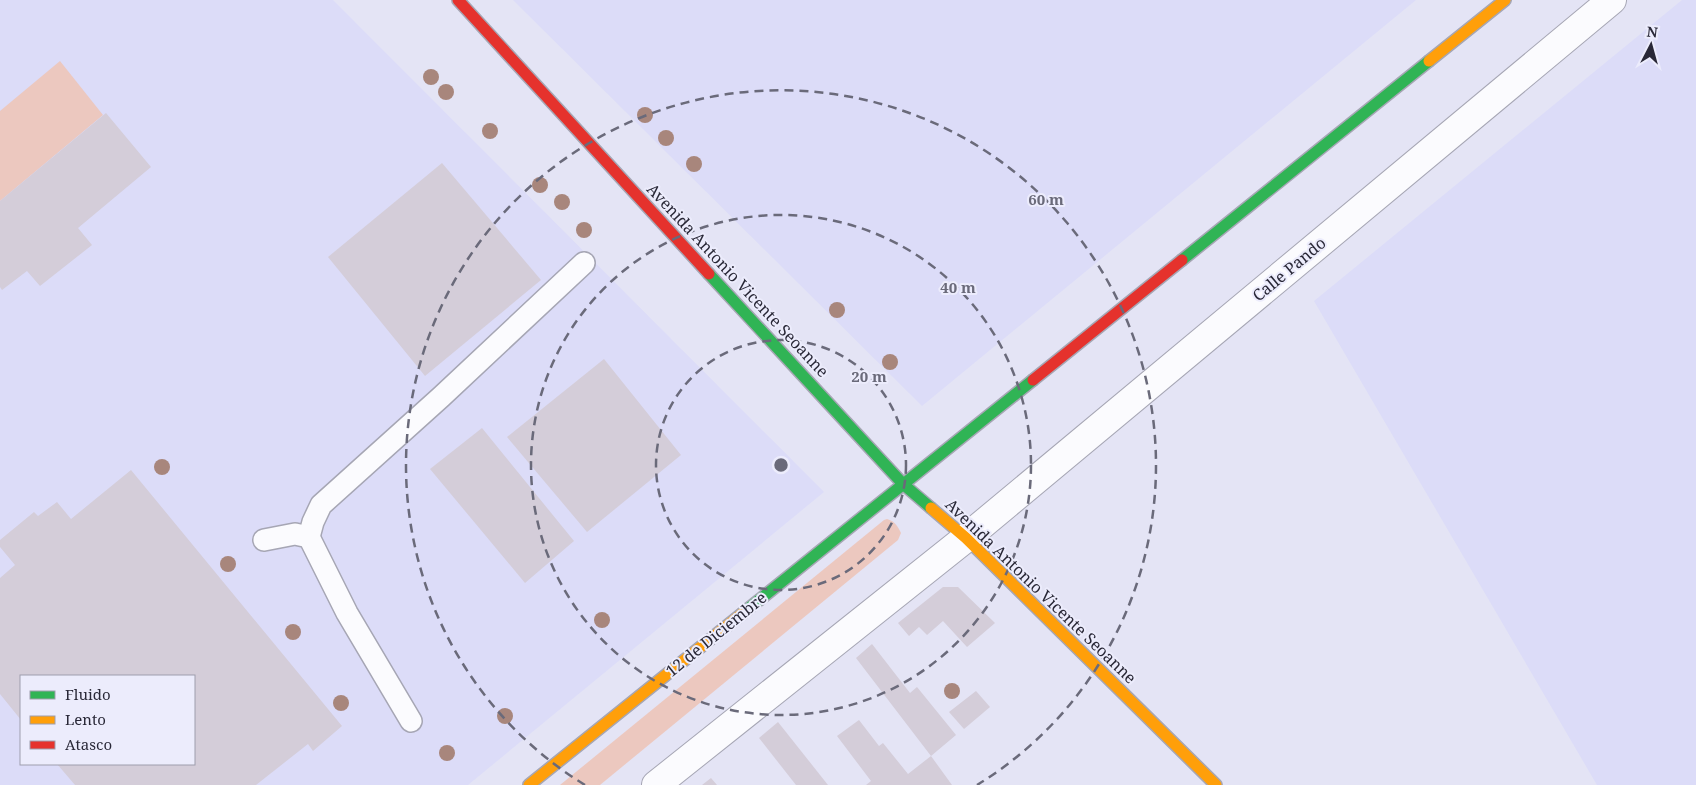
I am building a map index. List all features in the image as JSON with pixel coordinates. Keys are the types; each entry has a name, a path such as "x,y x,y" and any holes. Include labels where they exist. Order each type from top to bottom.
{"street":[{"name":"Avenida Antonio Vicente Seoanne","path":"458,0 903,484 966,538 1216,785"},
{"path":"903,484 1505,0"},
{"name":"Calle Pando","path":"966,538 1612,0"},
{"name":"12 de Diciembre","path":"529,785 903,484"},
{"path":"656,785 966,538"}],"lane":[{"path":"410,721 347,613 309,537 313,522 321,505 441,398 584,263"},
{"path":"264,540 295,534 309,537"}],"shaded area":[{"path":"0,0 333,0 824,492 468,785 0,785"},
{"path":"513,0 1416,0 922,406"},
{"path":"1682,0 1696,0 1696,785 1597,785 1314,301"},
{"path":"60,61 103,115 0,201 0,111"},
{"path":"887,519 894,523 900,531 898,540 600,785 560,785 884,520"}],"building":[{"path":"106,113 151,167 78,228 92,245 40,286 27,271 2,290 0,287 0,201"},
{"path":"442,163 541,280 425,376 328,257"},
{"path":"604,359 681,455 587,532 507,437"},
{"path":"482,428 574,541 525,583 430,469"},
{"path":"131,470 342,726 313,751 308,744 256,785 75,785 58,765 195,765 195,675 20,675 20,719 0,694 0,578 15,565 0,547 0,540 34,512 38,516 57,502 71,519"},
{"path":"943,587 958,587 995,623 967,647 943,621 927,635 919,627 909,636 898,623"},
{"path":"872,644 910,693 917,687 956,735 931,756 856,658"},
{"path":"976,691 990,707 964,729 949,712"},
{"path":"859,720 879,746 883,743 908,774 931,756 952,785 866,785 871,781 837,736"},
{"path":"778,722 828,785 796,785 759,738"},
{"path":"711,778 717,785 702,785"}],"traffic: fast":[{"path":"1182,260 1429,61"},
{"path":"709,274 903,484 931,508"},
{"path":"743,613 1033,380"}],"traffic: slow":[{"path":"1429,61 1505,0"},
{"path":"931,508 966,538 1216,785"},
{"path":"529,785 743,613"}],"traffic: jam":[{"path":"458,0 709,274"},
{"path":"1033,380 1182,260"}]}
